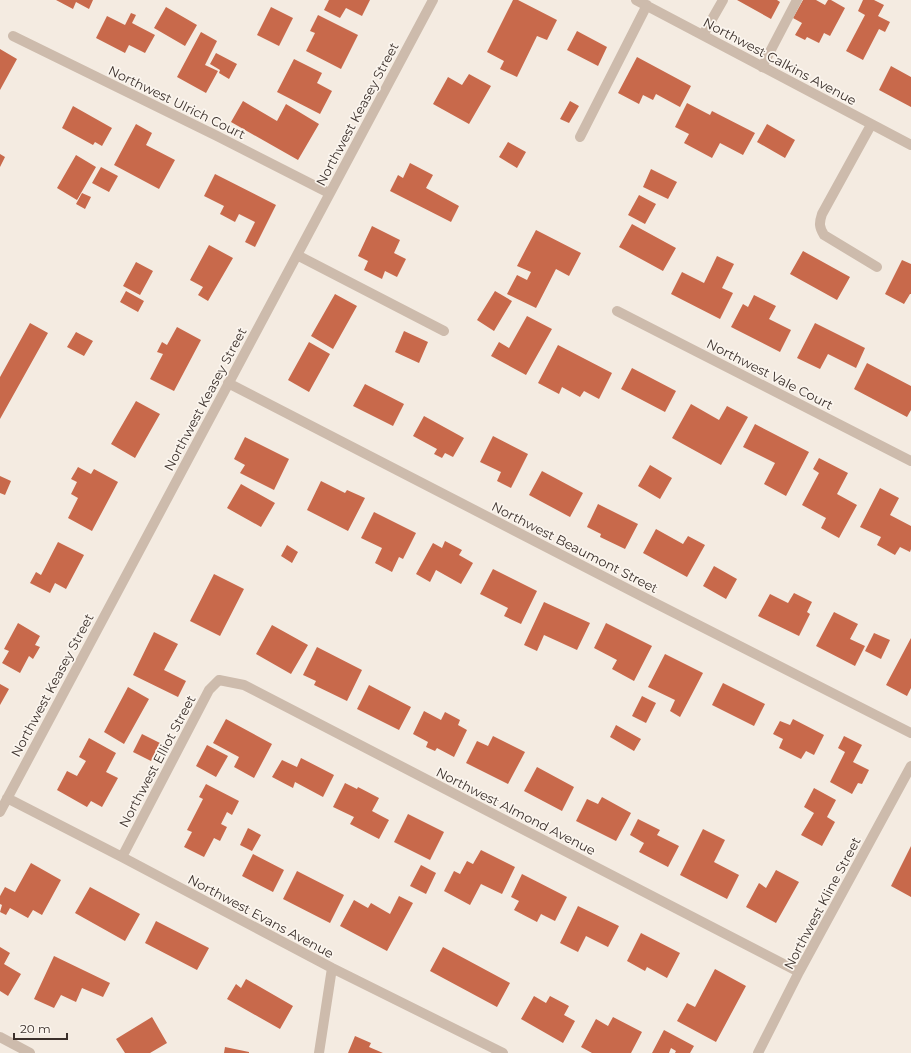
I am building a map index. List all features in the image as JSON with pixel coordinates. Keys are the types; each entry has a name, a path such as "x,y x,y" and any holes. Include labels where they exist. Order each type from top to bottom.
{"street":[{"name":"Northwest Keasey Street","path":"0,812 433,0"},
{"name":"Northwest Calkins Avenue","path":"636,0 911,145"},
{"path":"703,35 722,0"},
{"path":"762,67 797,0"},
{"path":"580,137 647,5"},
{"name":"Northwest Ulrich Court","path":"13,36 217,136 329,193"},
{"path":"871,125 819,222 820,229 824,236 877,267"},
{"path":"297,255 444,331"},
{"name":"Northwest Vale Court","path":"616,311 911,461"},
{"name":"Northwest Beaumont Street","path":"228,383 911,733"},
{"name":"Northwest Elliot Street","path":"122,857 209,690 218,680"},
{"name":"Northwest Almond Avenue","path":"218,680 244,685 799,972"},
{"name":"Northwest Kline Street","path":"758,1053 799,972 911,766"},
{"name":"Northwest Evans Avenue","path":"7,798 332,968 504,1053"},
{"path":"319,1053 332,968"},
{"path":"0,1036 30,1053"}],"building":[{"path":"56,0 93,0 89,9 76,2 73,9"},
{"path":"329,0 370,0 362,16 346,8 340,18 324,10"},
{"path":"513,0 518,0 557,20 547,40 537,36 517,77 500,69 504,61 487,52"},
{"path":"737,0 777,0 780,2 771,19"},
{"path":"803,0 816,0 825,5 828,0 831,0 845,8 830,36 824,33 819,43 807,37 805,40 795,35 802,23 793,18"},
{"path":"863,0 874,0 884,5 878,16 890,22 885,32 879,29 863,60 846,51 865,15 858,11"},
{"path":"166,7 197,25 185,46 154,28"},
{"path":"271,7 293,18 279,46 257,35"},
{"path":"131,13 136,15 132,23 155,35 145,53 129,45 125,53 96,38 107,16 125,25"},
{"path":"318,15 358,35 341,69 306,51 315,33 310,31"},
{"path":"577,31 607,47 598,66 567,50"},
{"path":"201,32 217,41 205,65 218,71 206,93 177,77"},
{"path":"0,49 17,59 0,90"},
{"path":"216,53 237,64 229,79 219,73 220,70 210,64"},
{"path":"637,57 691,86 680,107 656,94 653,100 643,95 639,104 618,93"},
{"path":"294,59 322,73 317,83 332,91 320,114 277,92"},
{"path":"891,66 911,77 911,107 879,90"},
{"path":"469,74 491,86 469,124 433,104 448,77 462,85"},
{"path":"243,101 277,121 286,104 319,124 298,160 231,122"},
{"path":"570,101 579,106 569,123 560,119"},
{"path":"687,103 710,115 712,111 755,133 743,155 720,143 712,158 684,143 689,134 675,127"},
{"path":"73,106 112,128 102,146 95,142 93,145 62,128"},
{"path":"136,124 152,133 146,145 175,160 159,189 114,165"},
{"path":"767,124 795,140 785,158 757,142"},
{"path":"508,142 526,152 517,168 499,157"},
{"path":"0,154 5,157 0,167"},
{"path":"76,155 96,167 77,200 57,188"},
{"path":"410,163 433,175 426,188 459,206 451,222 390,191 398,175 403,178"},
{"path":"101,167 118,176 109,192 92,183"},
{"path":"651,169 677,182 668,199 643,187"},
{"path":"215,174 276,205 255,247 245,242 255,222 239,214 235,222 220,214 224,206 204,196"},
{"path":"82,193 91,197 85,209 76,204"},
{"path":"639,195 656,204 645,224 628,215"},
{"path":"632,224 676,248 663,271 619,247"},
{"path":"372,226 400,240 394,253 406,259 397,277 385,271 382,279 364,270 368,261 358,256"},
{"path":"536,230 581,253 569,276 556,269 536,308 507,294 517,275 527,280 531,272 517,266"},
{"path":"209,245 233,258 208,301 198,295 203,287 190,280"},
{"path":"803,251 850,277 837,300 790,274"},
{"path":"717,256 734,264 722,288 733,293 720,319 671,294 682,272 704,283"},
{"path":"902,260 911,264 911,294 904,304 885,294"},
{"path":"136,262 153,271 140,295 123,286"},
{"path":"126,291 144,301 138,312 120,302"},
{"path":"495,291 512,301 494,331 477,320"},
{"path":"335,294 357,306 333,349 311,336"},
{"path":"754,295 776,306 769,319 791,330 780,352 731,327 743,304 748,307"},
{"path":"527,316 552,329 526,375 491,356 499,342 509,348"},
{"path":"30,323 48,333 0,419 0,377"},
{"path":"815,323 865,348 856,368 828,354 820,369 797,358"},
{"path":"177,327 201,340 174,391 150,379 163,354 157,352 162,342 167,345"},
{"path":"404,331 428,342 419,363 395,352"},
{"path":"76,332 93,341 84,356 67,347"},
{"path":"309,342 330,354 309,392 288,380"},
{"path":"558,345 612,373 599,399 584,391 580,397 562,387 559,394 538,383"},
{"path":"867,363 911,386 911,410 907,417 854,389"},
{"path":"632,368 676,391 665,412 621,389"},
{"path":"365,384 404,404 393,426 353,406"},
{"path":"136,401 160,414 135,458 111,444"},
{"path":"691,404 719,420 727,406 748,417 721,465 672,438"},
{"path":"424,416 464,438 453,457 445,453 442,458 434,454 437,449 413,436"},
{"path":"755,424 809,452 786,496 764,484 775,463 743,447"},
{"path":"493,436 528,454 511,488 497,481 501,472 480,462"},
{"path":"245,437 289,459 274,490 240,473 245,465 234,459"},
{"path":"819,458 848,473 837,494 857,505 839,538 821,528 826,518 802,505 819,473 813,469"},
{"path":"650,465 672,478 660,499 638,486"},
{"path":"78,467 91,474 94,469 118,482 92,531 68,518 78,498 71,494 77,482 71,479"},
{"path":"542,471 583,493 570,517 529,495"},
{"path":"0,476 11,481 5,495 0,493"},
{"path":"321,481 345,493 347,490 365,498 348,531 307,510"},
{"path":"241,484 275,503 261,527 227,508"},
{"path":"880,488 899,498 890,515 911,526 910,552 900,547 895,555 877,545 881,537 860,527"},
{"path":"598,504 638,524 625,549 600,537 601,534 587,527"},
{"path":"374,512 416,533 403,559 399,557 392,572 375,563 382,548 361,538"},
{"path":"656,529 683,544 688,536 705,545 687,577 643,553"},
{"path":"445,541 462,550 459,555 473,563 461,584 436,570 430,582 416,574 433,543 442,548"},
{"path":"58,542 84,555 66,589 55,583 50,593 30,583 36,572 41,575"},
{"path":"287,545 298,552 292,563 281,556"},
{"path":"714,566 737,579 726,599 703,586"},
{"path":"493,569 537,591 521,624 504,616 508,608 480,594"},
{"path":"214,574 244,589 220,636 190,621"},
{"path":"794,593 812,602 807,612 810,614 799,636 758,616 770,594 788,603"},
{"path":"544,602 590,623 577,650 544,635 537,651 524,645"},
{"path":"834,612 858,624 850,639 865,646 855,666 816,646"},
{"path":"18,623 40,636 35,645 40,647 33,659 29,656 20,673 2,663 9,651 4,649"},
{"path":"606,623 652,646 634,681 612,669 617,660 594,648"},
{"path":"272,625 308,645 291,674 256,654"},
{"path":"154,632 178,644 164,670 186,681 178,697 133,675"},
{"path":"874,633 890,640 881,659 865,651"},
{"path":"911,638 911,688 907,696 886,685"},
{"path":"317,647 362,670 347,701 314,685 316,681 303,675"},
{"path":"665,654 703,673 680,717 670,711 675,700 648,687"},
{"path":"723,683 765,704 754,726 712,705"},
{"path":"0,684 9,689 0,705"},
{"path":"369,685 411,707 399,730 357,709"},
{"path":"128,687 149,699 124,744 104,732"},
{"path":"642,696 656,703 646,723 632,716"},
{"path":"424,711 441,720 445,712 460,720 458,725 467,730 454,757 437,748 435,751 426,747 428,742 413,734"},
{"path":"226,719 272,744 254,778 234,767 239,757 213,743"},
{"path":"793,719 824,735 814,755 806,751 801,759 779,748 783,739 773,734 780,721 790,725"},
{"path":"616,725 641,739 634,751 610,737"},
{"path":"142,734 160,743 151,761 133,752"},
{"path":"493,736 525,752 508,784 466,763 477,741 488,746"},
{"path":"844,736 862,745 853,762 869,770 862,784 858,783 852,794 830,782 845,752 838,748"},
{"path":"89,738 116,753 106,772 118,778 102,807 91,801 87,807 57,790 67,771 77,776 86,761 79,757"},
{"path":"207,745 228,756 216,777 196,766"},
{"path":"301,758 334,775 323,797 295,782 293,788 272,777 282,760 297,767"},
{"path":"537,767 574,787 562,811 524,791"},
{"path":"345,783 357,789 358,787 379,798 372,811 389,820 379,839 350,824 354,817 333,807"},
{"path":"206,784 239,801 232,815 227,812 221,824 227,827 220,841 214,838 204,857 184,847 192,832 187,830 203,799 199,797"},
{"path":"814,788 836,800 827,817 835,822 822,846 801,835 814,813 804,807"},
{"path":"602,797 631,813 616,841 576,821 587,799 598,804"},
{"path":"408,814 444,832 430,860 394,842"},
{"path":"638,819 660,830 657,835 679,846 668,867 639,852 644,843 630,835"},
{"path":"248,828 261,835 252,851 240,845"},
{"path":"703,829 725,840 714,862 739,875 727,899 680,875"},
{"path":"911,846 911,897 891,886"},
{"path":"481,850 515,867 502,894 481,884 470,905 444,891 454,871 460,874 467,861 473,864"},
{"path":"253,854 284,870 273,892 242,876"},
{"path":"31,863 61,880 42,915 33,910 28,918 10,908 6,915 0,912 2,905 0,904 0,896 5,887 15,892"},
{"path":"421,865 436,873 426,894 410,886"},
{"path":"776,870 799,882 776,923 746,907 759,883 766,888"},
{"path":"297,871 344,895 330,923 283,899"},
{"path":"522,874 567,897 555,921 541,914 537,922 514,910 519,901 511,897"},
{"path":"90,887 140,914 125,941 75,913"},
{"path":"399,896 413,903 387,951 340,926 354,900 368,908 371,903 390,914"},
{"path":"578,906 619,926 608,947 586,936 578,952 560,943"},
{"path":"156,921 209,948 197,970 145,943"},
{"path":"641,933 680,953 667,978 647,967 645,971 627,961"},
{"path":"0,947 10,953 4,964 21,974 8,996 0,991"},
{"path":"443,947 510,983 497,1007 430,971"},
{"path":"54,956 110,983 103,997 82,988 76,1002 61,995 54,1008 34,999"},
{"path":"715,969 746,986 716,1042 677,1021 687,1003 695,1007"},
{"path":"246,979 293,1006 280,1029 227,999 236,984 241,988"},
{"path":"534,996 546,1003 550,996 569,1006 564,1015 575,1021 563,1043 521,1019"},
{"path":"152,1017 167,1043 150,1053 125,1053 116,1039"},
{"path":"613,1017 642,1032 631,1053 592,1053 581,1047 596,1019 608,1026"},
{"path":"664,1030 694,1046 690,1053 675,1053 676,1051 671,1048 669,1053 652,1053"},
{"path":"355,1036 371,1043 369,1047 383,1053 348,1053"},
{"path":"225,1047 249,1052 249,1053 224,1053"}]}
